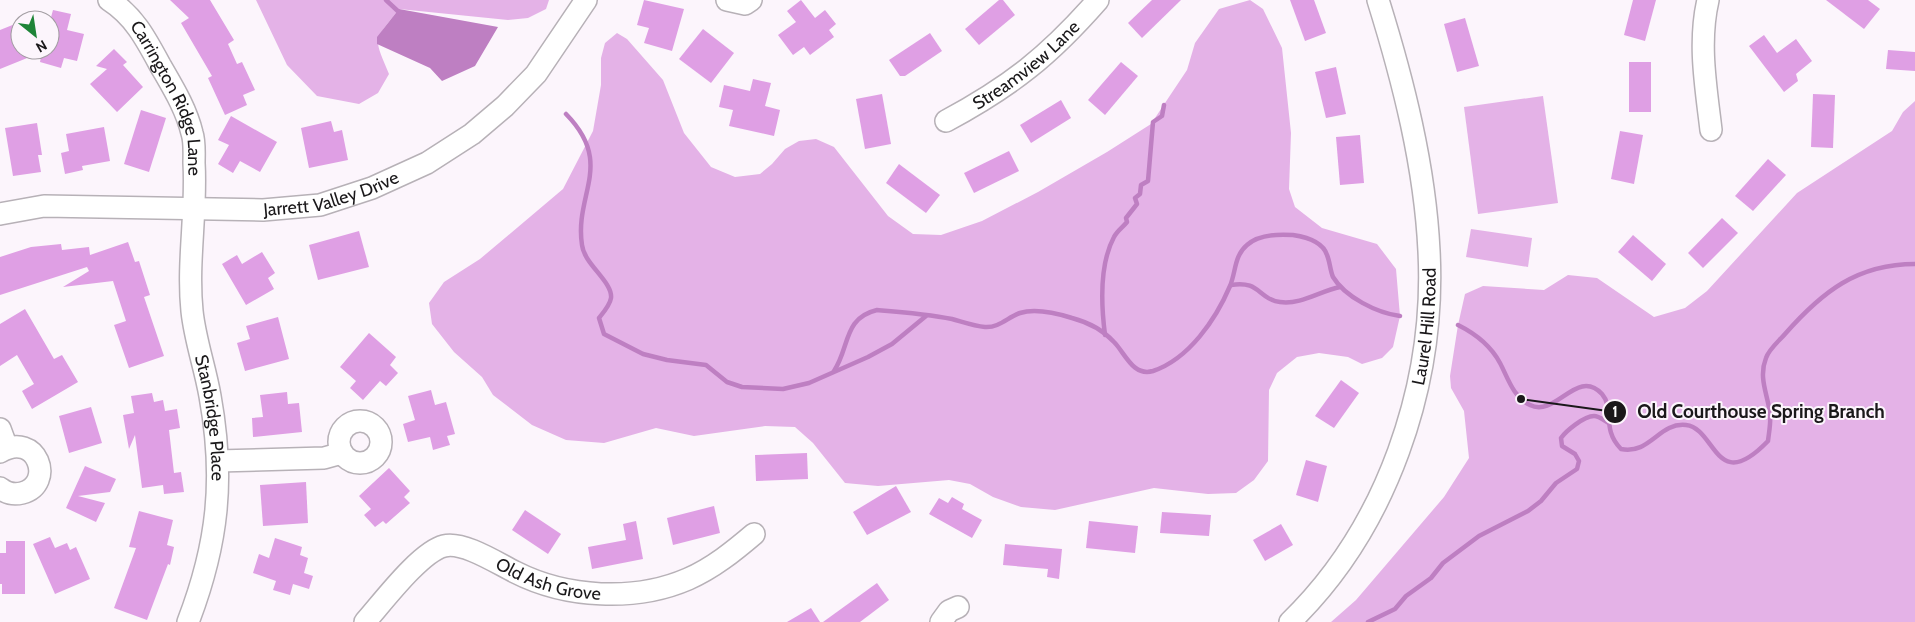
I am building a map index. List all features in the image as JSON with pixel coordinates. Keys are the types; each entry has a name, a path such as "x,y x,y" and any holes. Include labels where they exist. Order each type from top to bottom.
{"street":[{"name":"Carrington Ridge Lane","path":"109,0 130,17 143,33 184,110 193,134 194,210"},
{"name":"Jarrett Valley Drive","path":"0,214 44,206 95,205 194,210 263,210 320,205 372,188 427,163 472,134 505,106 536,74 586,0"},
{"path":"727,0 744,4 751,0"},
{"name":"Streamview Lane","path":"946,120 986,99 1026,72 1068,34 1098,0"},
{"name":"Laurel Hill Road","path":"1290,622 1314,596 1337,566 1368,517 1400,448 1414,402 1423,360 1427,324 1429,254 1425,207 1402,86 1378,0"},
{"path":"1708,0 1703,39 1711,130"},
{"name":"Stanbridge Place","path":"188,622 198,597 213,539 220,484 210,395 192,310 194,210"},
{"path":"0,488 11,494 26,492 37,482 39,475 38,460 34,454 21,447 2,443"},
{"path":"218,461 324,458 342,453"},
{"name":"Old Ash Grove","path":"365,622 414,566 428,554 444,546 462,547 523,576 544,583 586,592 619,594 657,588 690,578 722,560 754,534"},
{"path":"941,622 949,611 958,607"}],"shaded area":[{"path":"256,0 549,0 546,9 528,18 508,20 399,9 384,28 378,40 380,52 389,74 378,93 359,104 317,96 287,65"},
{"path":"1250,0 1263,9 1282,48 1291,133 1289,189 1295,207 1322,228 1377,244 1396,269 1400,316 1393,347 1382,358 1362,364 1348,357 1319,353 1297,357 1277,373 1269,390 1268,461 1254,480 1236,493 1208,494 1154,488 1055,510 1021,507 993,497 970,484 949,480 878,486 845,483 813,443 795,427 765,426 694,436 656,428 604,443 566,440 532,425 493,395 482,377 454,352 432,324 429,303 444,282 480,259 563,189 593,131 601,85 601,58 605,43 617,33 627,39 663,80 684,133 711,167 735,177 760,174 785,149 799,141 816,139 834,147 888,216 913,234 941,235 982,221 1038,192 1151,124 1187,70 1195,43 1219,9"},
{"path":"399,9 498,27 475,66 442,81 430,68 377,44 377,37"},
{"path":"1543,96 1558,203 1478,214 1464,107"},
{"path":"1915,101 1915,622 1331,622 1356,600 1444,497 1469,458 1464,411 1451,388 1450,376 1465,294 1483,286 1544,290 1568,275 1597,278 1654,317 1685,308 1707,291 1797,193 1892,131 1903,112"},
{"path":"1471,229 1532,238 1528,267 1466,257"}],"building":[{"path":"170,0 210,0 234,40 228,44 237,64 242,62 255,90 243,95 247,105 225,115 208,78 212,76 181,23 189,18"},
{"path":"644,0 684,9 672,51 644,43 649,28 637,25"},
{"path":"801,0 815,18 825,10 836,24 829,30 834,37 810,55 804,47 793,55 778,35 796,22 787,11"},
{"path":"999,0 1003,0 1015,15 979,45 965,29"},
{"path":"1152,0 1181,0 1142,38 1128,23"},
{"path":"1290,0 1314,0 1326,33 1305,41"},
{"path":"1633,0 1656,0 1645,41 1624,35"},
{"path":"1826,0 1868,0 1880,9 1864,29"},
{"path":"60,12 71,14 67,30 84,34 77,61 64,58 61,68 40,62 40,60 60,60"},
{"path":"1465,18 1479,66 1457,72 1444,24"},
{"path":"10,26 10,60 22,60 0,69 0,30"},
{"path":"703,29 734,53 711,83 679,59"},
{"path":"930,33 942,51 905,76 900,76 889,60"},
{"path":"1764,35 1777,53 1796,39 1812,61 1796,74 1798,81 1784,92 1749,46"},
{"path":"114,49 127,62 123,65 143,87 117,112 90,84 107,69 96,66"},
{"path":"1888,50 1915,52 1915,71 1886,69"},
{"path":"1121,62 1138,76 1105,115 1088,100"},
{"path":"1629,62 1651,62 1651,112 1629,112"},
{"path":"1336,67 1346,114 1326,118 1315,72"},
{"path":"753,79 771,83 765,106 780,110 774,136 729,126 733,110 719,107 724,85 750,91"},
{"path":"882,94 891,144 865,149 856,99"},
{"path":"1813,94 1835,95 1833,148 1811,147"},
{"path":"1061,100 1071,118 1031,143 1020,125"},
{"path":"141,110 166,118 149,172 124,164"},
{"path":"231,116 277,142 260,172 240,161 233,173 218,164 229,145 218,140"},
{"path":"331,121 334,132 342,130 348,160 309,168 301,128"},
{"path":"37,123 42,155 38,155 41,172 13,176 5,128"},
{"path":"104,127 110,161 82,166 83,170 65,174 61,153 69,151 66,134"},
{"path":"1620,131 1643,135 1634,184 1611,179"},
{"path":"1360,135 1364,183 1340,185 1336,137"},
{"path":"1009,151 1019,171 974,193 964,173"},
{"path":"1768,159 1786,175 1753,211 1735,196"},
{"path":"899,164 940,195 926,213 886,183"},
{"path":"1722,218 1738,233 1703,268 1688,253"},
{"path":"359,231 369,267 318,280 309,245"},
{"path":"1633,235 1666,264 1652,281 1618,252"},
{"path":"128,242 135,262 139,261 150,295 144,297 164,356 129,368 114,325 126,321 113,281 63,287 89,271 87,267 0,295 0,257 31,247 61,244 62,250 89,247 90,255"},
{"path":"262,252 275,273 268,278 274,289 246,305 222,264 237,255 242,264"},
{"path":"25,309 54,359 62,355 78,382 32,409 22,391 34,384 17,355 0,366 0,324"},
{"path":"278,317 289,359 245,371 237,343 250,339 246,326"},
{"path":"369,333 396,357 390,365 398,373 386,386 380,381 363,400 350,388 356,381 340,367"},
{"path":"1341,380 1359,393 1334,428 1315,416"},
{"path":"431,390 435,405 446,402 455,434 447,436 450,445 433,450 430,437 408,442 403,424 415,420 408,396"},
{"path":"287,392 288,404 299,403 302,432 253,437 252,418 263,417 260,395"},
{"path":"152,393 154,402 163,400 165,411 177,409 180,428 169,430 174,473 181,472 184,492 164,494 163,485 142,488 135,435 129,449 123,415 134,413 131,396"},
{"path":"91,407 102,443 69,453 59,416"},
{"path":"807,453 808,479 756,481 755,455"},
{"path":"1306,460 1327,466 1318,502 1296,495"},
{"path":"85,466 116,479 110,492 78,496 105,503 96,522 66,508"},
{"path":"389,468 410,491 404,497 410,503 386,524 383,521 375,527 364,515 371,509 359,496"},
{"path":"306,482 308,523 263,526 260,485"},
{"path":"896,486 911,512 867,535 853,512"},
{"path":"952,497 964,504 962,509 982,520 972,538 929,514 939,498 948,503"},
{"path":"714,506 720,533 673,545 667,518"},
{"path":"525,510 561,534 548,554 512,530"},
{"path":"139,511 173,520 167,545 174,547 170,565 168,564 147,620 114,608 136,548 129,547"},
{"path":"1162,512 1211,515 1209,536 1160,533"},
{"path":"636,521 643,559 592,569 588,547 626,540 623,524"},
{"path":"1089,521 1138,526 1135,553 1086,548"},
{"path":"1281,524 1293,545 1265,561 1253,540"},
{"path":"50,537 55,548 67,543 70,550 76,547 90,579 55,594 33,544"},
{"path":"275,538 302,547 300,555 308,558 304,573 313,576 309,589 293,584 290,595 273,590 276,581 253,573 259,554 269,558"},
{"path":"6,541 25,541 25,594 2,594 2,584 0,584 0,553 6,553"},
{"path":"1005,544 1062,549 1059,579 1047,577 1048,569 1003,565"},
{"path":"877,583 889,600 860,622 823,622"},
{"path":"811,608 820,622 787,622"}],"waterway":[{"path":"386,0 401,14"},
{"path":"1105,335 1102,285 1109,248 1114,237 1127,222 1126,218 1137,204 1135,198 1140,194 1141,185 1148,181 1153,122 1162,116 1164,105"},
{"path":"566,114 580,132 588,148 590,164 581,227 582,245 588,259 608,286 610,292 611,298 609,303 599,318 604,334 643,354 667,360 706,365 727,382 742,387 783,389 809,383 868,357 892,344 926,316"},
{"path":"834,371 853,326 866,314 877,310 934,316 985,327 995,326 1020,313 1039,311 1053,313 1089,324 1114,342 1130,363 1140,371 1153,371 1166,365 1189,348 1209,324 1230,286 1237,259 1243,249 1257,239 1275,235 1298,236 1318,243 1325,250 1333,277 1345,291 1372,308 1400,316"},
{"path":"1458,325 1476,336 1492,351 1515,392 1524,402 1530,405 1540,407 1549,405 1575,389 1584,386 1593,387 1606,400 1611,434 1621,449 1631,450 1640,447 1669,428 1677,425 1686,425 1696,429 1704,436 1718,455 1727,461 1737,462 1750,456 1768,441 1770,414 1763,373 1766,358 1774,345 1813,305 1842,283 1875,269 1894,265 1915,264"},
{"path":"1231,285 1248,285 1267,297 1280,302 1303,300 1340,287"},
{"path":"1368,622 1395,609 1406,596 1431,578 1443,563 1479,536 1528,511 1541,501 1556,483 1577,469 1579,461 1575,454 1562,446 1561,438 1571,428 1585,418 1594,416 1609,423"}],"place":[{"name":"Old Courthouse Spring Branch","path":"1521,399"}]}
